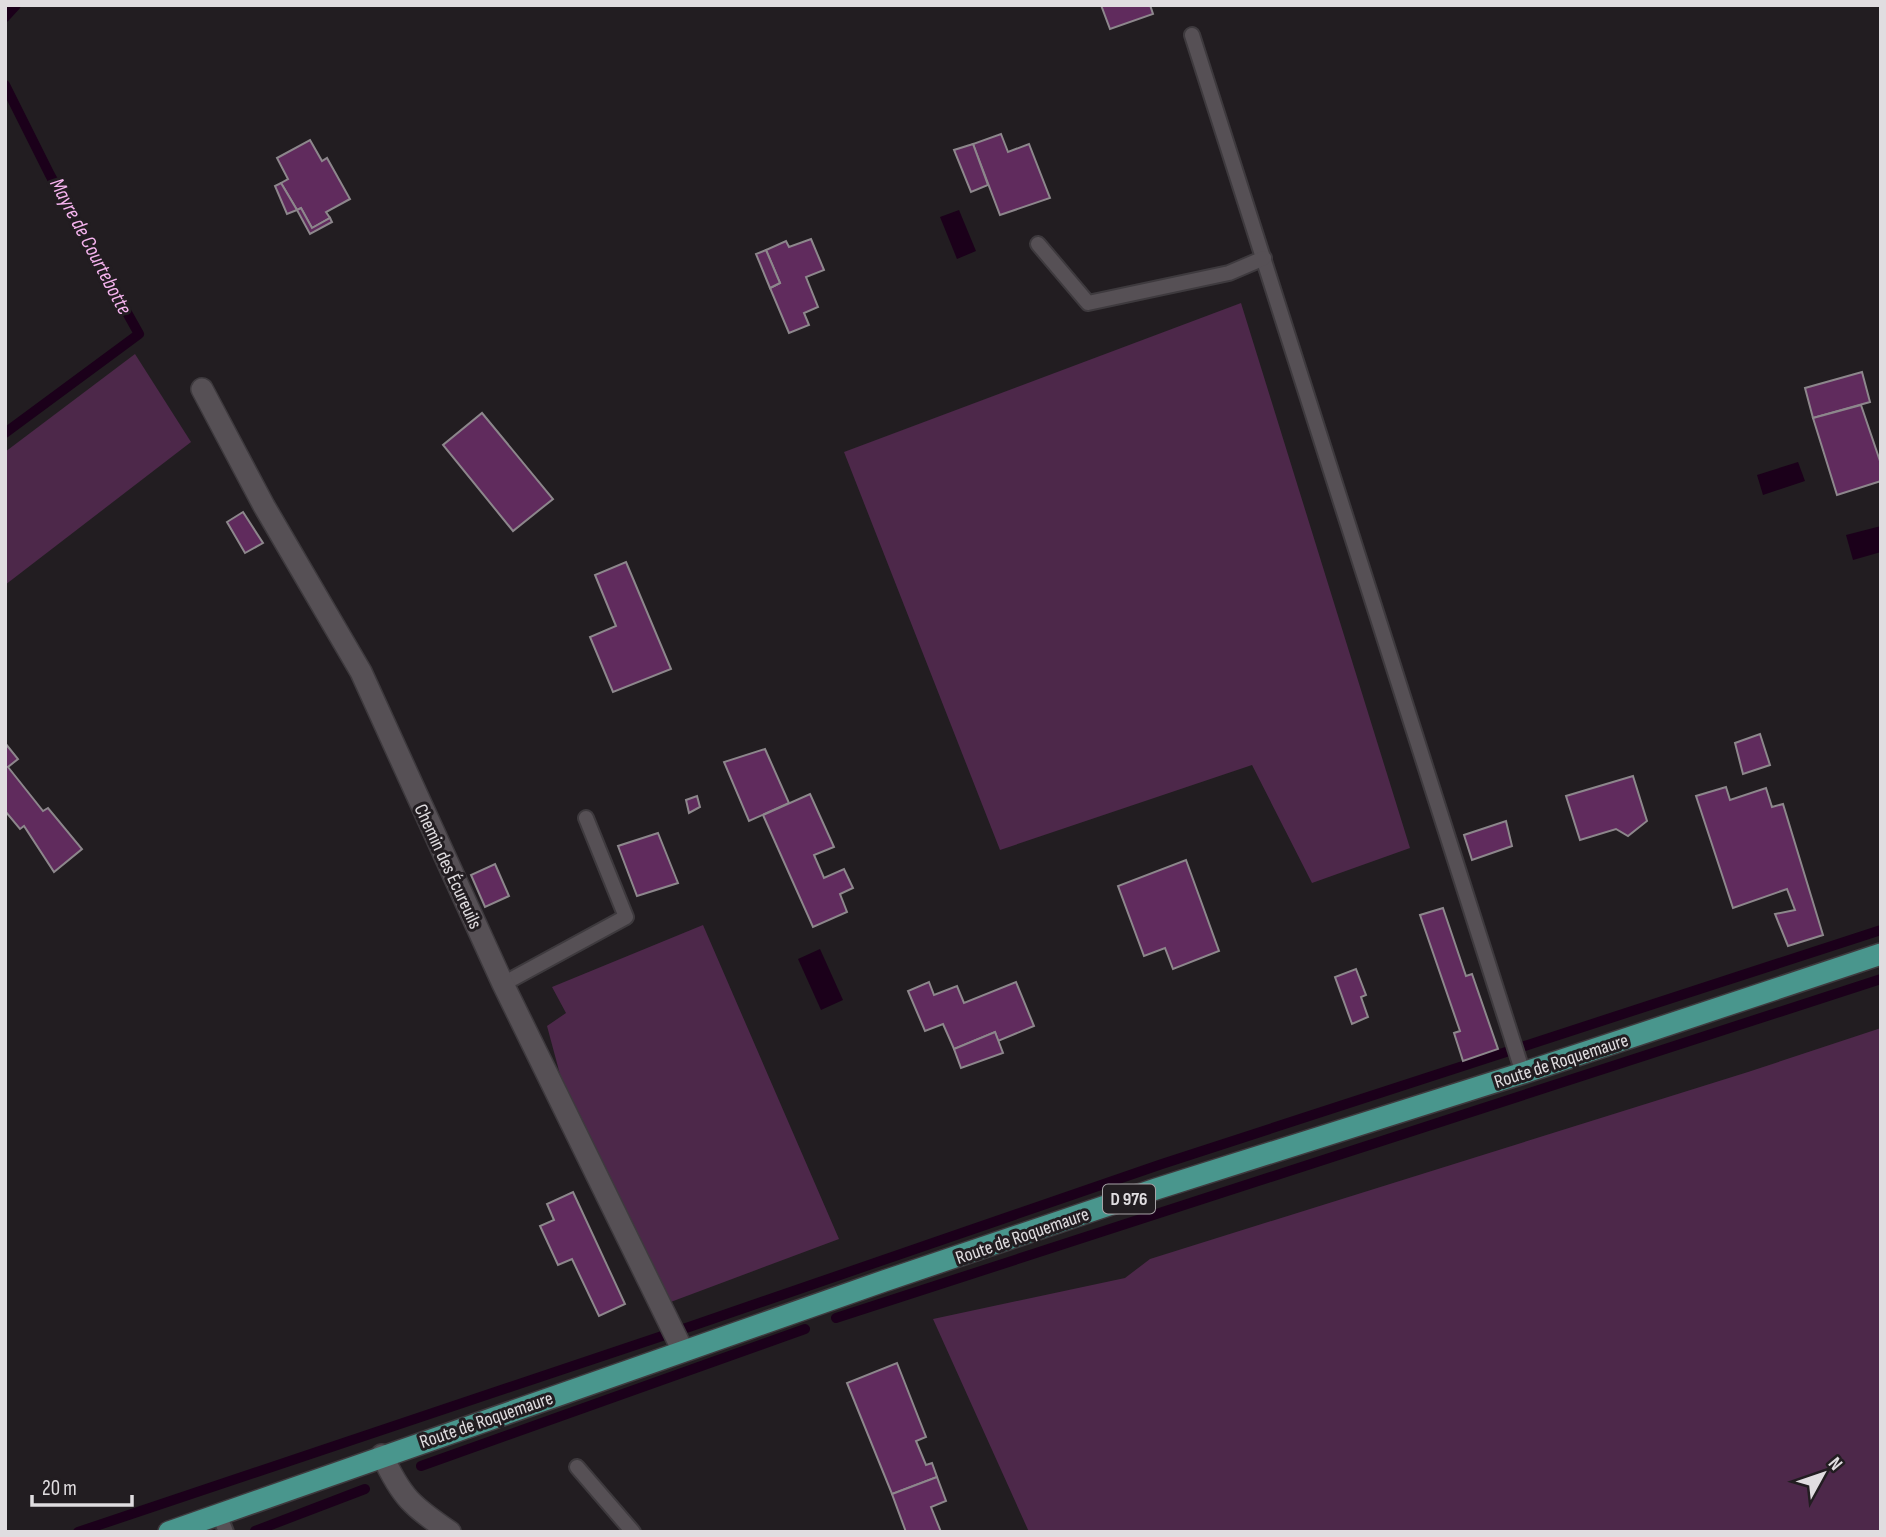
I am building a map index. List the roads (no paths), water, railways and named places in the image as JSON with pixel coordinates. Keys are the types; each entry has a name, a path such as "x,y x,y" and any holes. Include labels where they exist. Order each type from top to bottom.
{"main road":[{"name":"Route de Roquemaure","path":"169,1532 222,1523 382,1455 1156,1189 1523,1073 1881,954"}],"street":[{"name":"Chemin des Écureuils","path":"202,389 264,506 361,673 503,984 682,1351"},
{"path":"382,1455 400,1491 419,1511 450,1532"}],"lane":[{"path":"1192,35 1523,1073"},
{"path":"1038,244 1088,303 1229,273 1264,258"},
{"path":"503,984 626,917 586,818"},
{"path":"577,1467 633,1532"}],"waterway":[{"name":"Mayre de Courtebotte","path":"5,17 16,5"},
{"name":"Mayre de Courtebotte","path":"5,85 50,175 139,334 5,433"},
{"path":"78,1532 689,1327 1162,1164 1881,930"},
{"path":"836,1318 1881,979"},
{"path":"421,1466 805,1329"},
{"path":"255,1531 365,1489"}]}
